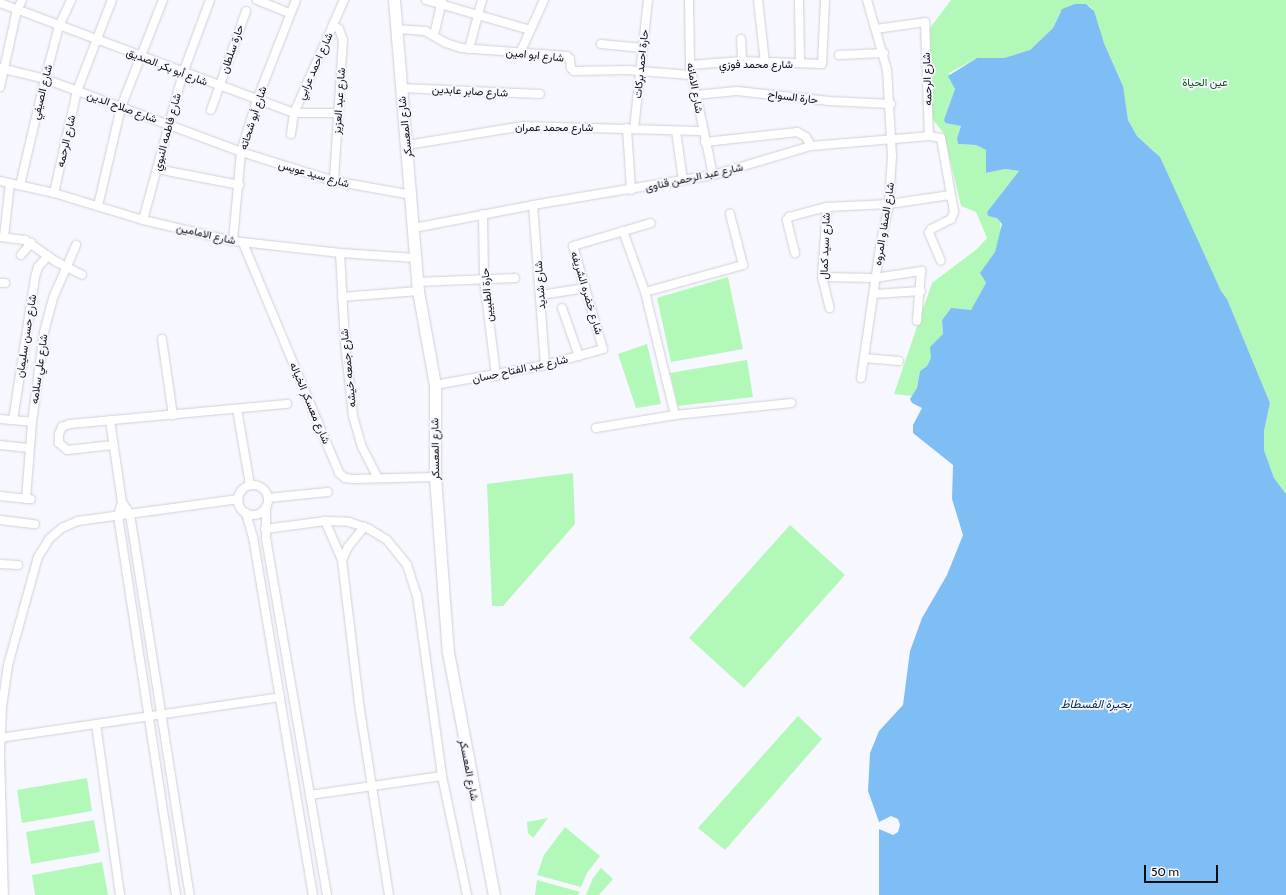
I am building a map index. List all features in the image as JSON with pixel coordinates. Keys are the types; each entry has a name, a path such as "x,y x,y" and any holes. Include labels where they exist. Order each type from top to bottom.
{"street":[{"path":"0,87 2,68 17,10 22,0"},
{"name":"شارع الصيفي","path":"20,185 59,26 70,0"},
{"name":"شارع الرحمه","path":"54,193 77,91 95,40 112,0"},
{"path":"98,206 121,107 163,0"},
{"name":"شارع فاطمه النبوي","path":"143,220 183,73 210,0"},
{"path":"257,0 290,13"},
{"name":"شارع أبو شحاته","path":"233,241 241,152 257,100 296,0"},
{"name":"شارع احمد عرابي","path":"291,134 294,113 344,0"},
{"name":"شارع المعسكر","path":"394,0 412,195 418,286 435,385 436,477 448,652 494,895"},
{"path":"426,0 441,2 530,30"},
{"path":"469,49 477,14 482,0"},
{"path":"520,53 544,0"},
{"name":"حارة احمد بركات","path":"631,190 630,129 640,71 648,0"},
{"name":"شارع الامانه","path":"689,0 691,75 702,131 713,175"},
{"path":"758,0 765,62"},
{"path":"799,0 800,64"},
{"name":"شارع محمد فوزي","path":"690,65 742,62 822,64 825,0"},
{"name":"شارع الصفا و المروه","path":"861,378 874,294 875,278 889,204 891,138 891,104 884,53 867,0"},
{"path":"434,35 441,2"},
{"name":"شارع أبو بكر الصديق","path":"0,3 219,87 294,113 338,113"},
{"name":"حارة سلطان","path":"211,110 246,11"},
{"name":"شارع الرحمه","path":"876,29 925,22 929,136"},
{"name":"شارع عبد العزيز","path":"332,25 339,28 343,40 334,181"},
{"name":"شارع ابو امين","path":"396,29 425,31 446,43 469,49 567,56 574,71 640,71 691,75"},
{"path":"741,39 742,62"},
{"path":"601,44 643,48"},
{"path":"839,55 884,53"},
{"name":"شارع صلاح الدين","path":"2,68 45,79 241,152"},
{"name":"شارع صابر عابدين","path":"401,88 540,94"},
{"name":"حارة السواح","path":"695,95 737,91 829,101 891,104"},
{"name":"شارع محمد عمران","path":"407,145 523,126 702,131"},
{"path":"676,131 682,181"},
{"path":"705,142 796,132 806,137 811,146"},
{"path":"929,136 941,138 954,212 953,218 931,229 929,233 941,261"},
{"name":"شارع عبد الرحمن قناوى","path":"414,228 533,205 631,190 713,175 811,146 891,138 929,136"},
{"name":"شارع سيد عويس","path":"241,152 334,181 412,195"},
{"path":"157,169 239,185"},
{"name":"شارع الامامين","path":"0,181 54,193 143,220 233,241 340,253 416,258"},
{"path":"10,183 2,237 20,238 31,243 48,256 82,275"},
{"path":"795,253 787,218 827,207 889,204 950,195"},
{"name":"شارع شديد","path":"533,205 545,365"},
{"name":"شارع سيد كمال","path":"827,207 822,277 830,308"},
{"name":"حارة الطبيين","path":"483,214 484,279 496,376"},
{"path":"645,292 743,265 730,214"},
{"name":"شارع خضره الشريفه","path":"604,348 573,246 651,223"},
{"path":"623,231 645,292 675,415"},
{"name":"شارع معسكر الخياله","path":"243,242 340,473 345,478 354,479 436,477"},
{"path":"21,255 31,243"},
{"name":"شارع علي سلامه","path":"0,496 28,499 32,422 44,332 53,298 76,245"},
{"name":"شارع جمعه خيشه","path":"340,253 342,297 352,416 362,447 377,478"},
{"name":"شارع حسن سليمان","path":"13,420 35,278 38,267 48,256"},
{"path":"822,277 875,278 921,271 921,291 917,321"},
{"path":"342,297 418,286 484,279 515,278"},
{"path":"540,295 585,288"},
{"path":"874,294 921,291"},
{"path":"562,308 579,356"},
{"path":"162,339 173,415"},
{"name":"شارع عبد الفتاح حسان","path":"435,385 496,376 545,365 604,348"},
{"path":"864,358 899,361"},
{"path":"596,428 675,415 791,403"},
{"path":"113,445 71,450 64,448 59,443 60,430 66,425 287,404"},
{"path":"237,409 250,485"},
{"path":"0,419 32,422"},
{"path":"110,420 122,502 130,514 190,895"},
{"path":"0,445 30,448"},
{"path":"313,895 253,537 246,513 240,507 238,499 241,492 250,485 260,487 268,498 265,529 327,895"},
{"path":"268,498 328,492"},
{"path":"4,895 0,738 8,665 41,550 55,532 70,524 238,499"},
{"path":"122,502 118,516 176,895"},
{"path":"246,513 254,515 266,507"},
{"path":"0,520 35,524"},
{"path":"265,529 325,521 349,522 378,534 395,548 407,565 415,584 442,776 466,895"},
{"path":"325,521 342,560 371,786 390,895"},
{"path":"342,560 348,548 364,527"},
{"path":"0,564 18,565"},
{"path":"0,738 280,697"},
{"path":"96,724 120,895"},
{"path":"296,790 310,795 442,776"},
{"path":"298,804 310,795"}],"green space":[{"name":"عين الحياة","path":"951,0 1286,0 1286,494 1274,478 1264,450 1264,431 1270,403 1227,299 1221,291 1155,152 1137,136 1128,120 1122,83 1104,43 1092,8 1086,4 1060,12 1053,28 1030,50 1004,58 977,58 949,73 955,89 944,121 945,123 961,126 957,138 958,144 976,145 986,150 986,173 1005,169 1019,171 987,212 988,216 997,217 1000,221 1001,232 995,252 981,275 986,283 975,306 968,312 950,309 942,320 943,334 927,366 920,371 917,388 912,396 894,394 932,283 977,249 987,238 976,212 961,206 944,134 931,117 930,28"},
{"path":"728,277 743,349 671,362 657,298"},
{"path":"647,344 661,404 636,408 618,354"},
{"path":"747,360 753,397 678,406 670,373"},
{"path":"573,473 575,524 503,606 492,606 487,484"},
{"path":"790,525 845,575 744,688 689,638"},
{"path":"798,716 822,739 725,850 698,828"},
{"path":"87,778 92,811 22,823 17,790"},
{"path":"548,818 533,838 528,833 527,822"},
{"path":"94,820 100,852 31,864 26,832"},
{"path":"565,827 600,856 587,873 581,887 537,875 544,855"},
{"path":"102,862 108,895 35,895 32,875"},
{"path":"601,868 613,879 599,895 586,895 593,878"},
{"path":"537,880 580,892 578,895 535,895"}],"water":[{"name":"بحيرة الفسطاط","path":"1075,4 1086,4 1094,11 1104,43 1123,86 1128,120 1137,136 1160,157 1221,291 1227,299 1270,403 1264,431 1264,450 1274,478 1286,494 1286,895 879,895 879,829 893,835 898,832 900,825 898,819 891,816 879,822 868,791 870,753 879,731 903,705 910,651 922,618 947,575 963,535 952,499 953,465 913,433 913,425 922,408 912,403 910,399 917,388 920,371 927,366 931,358 930,347 943,334 942,320 951,308 971,310 986,283 980,273 995,252 1002,224 997,218 988,216 987,212 1019,171 1005,169 986,173 986,150 976,145 958,144 957,138 961,126 945,123 944,120 955,89 948,76 977,58 1004,58 1030,50 1053,28 1062,9"}]}
